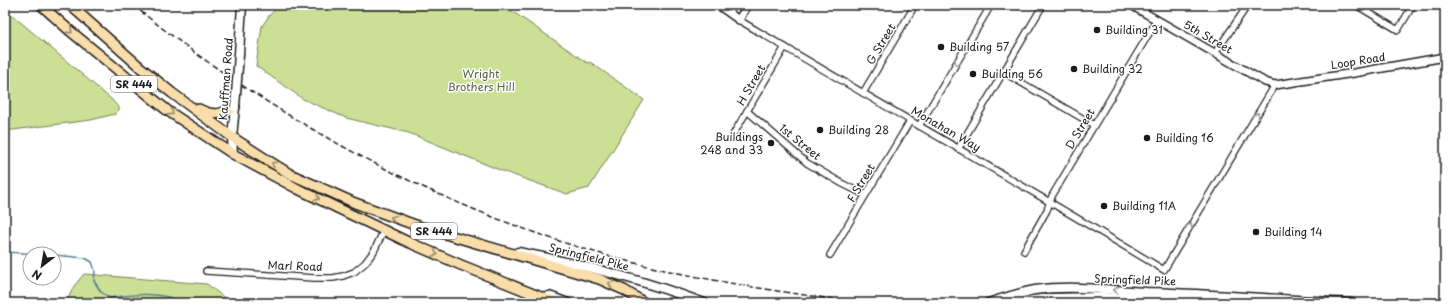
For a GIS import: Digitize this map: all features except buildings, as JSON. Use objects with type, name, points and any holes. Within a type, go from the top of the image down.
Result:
[{"type":"highway","name":"SR 444","points":[[41,5],[69,30],[168,111],[233,154],[298,189],[447,260],[556,303]]},
{"type":"highway","name":"SR 444","points":[[70,5],[172,94],[232,137],[290,174],[354,203],[418,226],[599,279],[624,290],[645,303]]},
{"type":"highway","points":[[123,52],[142,64],[188,101],[207,113],[220,114],[235,107]]},
{"type":"main road","name":"Kauffman Road","points":[[233,154],[232,137],[242,5]]},
{"type":"main road","name":"Springfield Pike","points":[[466,240],[481,242],[591,267],[658,287],[704,303]]},
{"type":"main road","points":[[477,271],[568,303]]},
{"type":"main road","name":"Springfield Pike","points":[[988,303],[1019,293],[1055,288],[1263,297],[1284,300],[1352,303]]},
{"type":"main road","name":"Springfield Pike","points":[[1009,303],[1049,298],[1103,297],[1241,303]]},
{"type":"main road","name":"Springfield Pike","points":[[1268,303],[1284,300]]},
{"type":"street","name":"Monahan Way","points":[[718,5],[739,20],[1164,270],[1275,85]]},
{"type":"street","points":[[739,20],[748,5]]},
{"type":"street","name":"G Street","points":[[863,93],[915,5]]},
{"type":"street","points":[[919,126],[991,5]]},
{"type":"street","points":[[958,149],[1043,5]]},
{"type":"street","name":"5th Street","points":[[1131,5],[1265,82],[1275,85]]},
{"type":"street","points":[[1215,53],[1248,5]]},
{"type":"street","points":[[1356,5],[1398,30],[1413,5]]},
{"type":"street","name":"D Street","points":[[1024,251],[1047,210],[1052,196],[1157,20]]},
{"type":"street","name":"H Street","points":[[734,133],[785,47]]},
{"type":"street","name":"Loop Road","points":[[1275,85],[1445,57]]},
{"type":"street","points":[[1003,72],[1094,125]]},
{"type":"street","name":"1st Street","points":[[747,111],[806,163],[865,195]]},
{"type":"street","name":"F Street","points":[[830,255],[910,121]]},
{"type":"street","name":"Marl Road","points":[[206,271],[333,278],[344,276],[358,270],[365,263],[374,251],[384,230]]},
{"type":"green space","name":"Wright Brothers Hill","points":[[279,5],[503,5],[586,62],[590,62],[644,100],[589,188],[567,194],[502,171],[409,133],[346,118],[303,99],[256,66],[262,26]]},
{"type":"green space","points":[[5,9],[111,99],[120,109],[115,114],[91,120],[5,131]]},
{"type":"green space","points":[[84,274],[207,284],[231,303],[66,303],[74,286]]},
{"type":"waterway","points":[[5,252],[22,253]]},
{"type":"waterway","points":[[62,256],[85,258],[92,262],[95,271],[94,281],[101,292],[110,298],[147,294],[175,299],[183,303]]},
{"type":"railway","points":[[133,5],[184,45],[293,118],[408,180],[468,207],[529,231],[624,260],[691,276],[863,303]]},
{"type":"place","name":"Building 31","points":[[1097,30]]},
{"type":"place","name":"Building 57","points":[[941,47]]},
{"type":"place","name":"Building 32","points":[[1074,69]]},
{"type":"place","name":"Building 56","points":[[973,74]]},
{"type":"place","name":"Building 28","points":[[820,130]]},
{"type":"place","name":"Building 16","points":[[1147,138]]},
{"type":"place","name":"Buildings 248 and 33","points":[[771,143]]},
{"type":"place","name":"Building 11A","points":[[1104,206]]},
{"type":"place","name":"Building 14","points":[[1256,232]]}]
